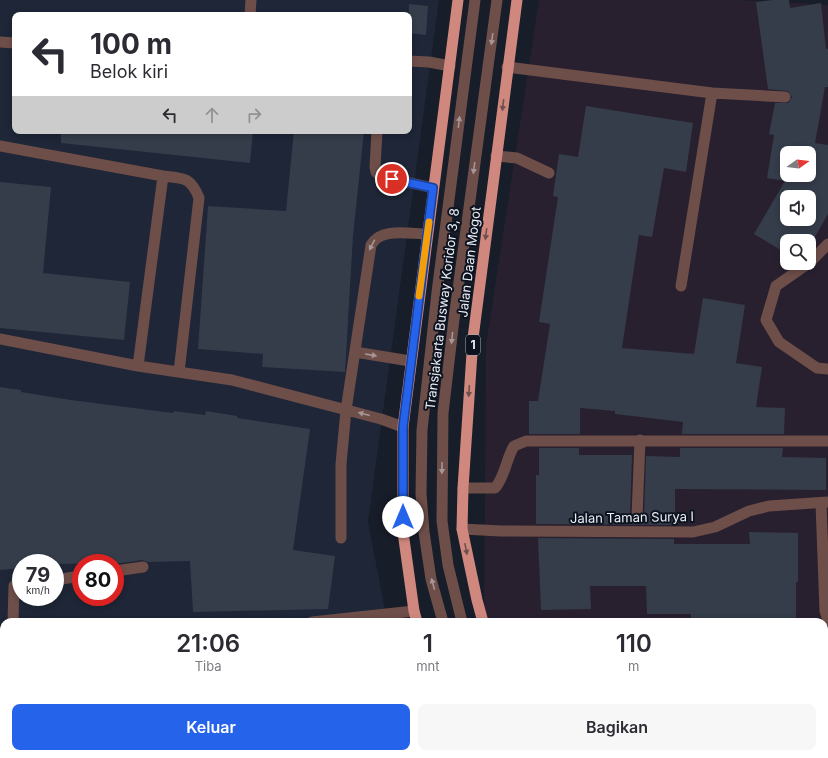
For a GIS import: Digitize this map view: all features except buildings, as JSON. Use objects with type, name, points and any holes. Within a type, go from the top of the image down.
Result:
[{"type":"highway","points":[[416,617],[403,532],[403,427],[410,361],[458,0]]},
{"type":"highway","name":"Jalan Daan Mogot","points":[[482,618],[462,529],[463,488],[473,338],[507,67],[517,0]]},
{"type":"street","points":[[250,12],[251,0]]},
{"type":"street","name":"Transjakarta Busway Koridor 3, 8","points":[[442,618],[431,579],[424,532],[421,494],[422,430],[437,292],[475,0]]},
{"type":"street","name":"Transjakarta Busway Koridor 3, 8","points":[[461,618],[448,565],[442,521],[443,413],[454,319],[497,0]]},
{"type":"street","points":[[0,42],[12,43]]},
{"type":"street","points":[[412,61],[429,62],[450,66]]},
{"type":"street","points":[[507,67],[712,93],[785,97]]},
{"type":"street","points":[[681,286],[712,93]]},
{"type":"street","points":[[377,134],[375,167],[376,172],[380,176],[433,188]]},
{"type":"street","points":[[0,146],[185,179],[195,186],[199,198],[179,372]]},
{"type":"street","points":[[496,156],[517,158],[549,173]]},
{"type":"street","points":[[138,366],[163,176]]},
{"type":"street","points":[[341,538],[340,488],[346,410],[370,249],[373,241],[388,233],[427,234]]},
{"type":"street","points":[[816,256],[828,244]]},
{"type":"street","points":[[799,270],[776,286],[766,320],[779,342],[817,368],[828,369]]},
{"type":"street","points":[[0,340],[138,366],[232,380],[346,410],[403,427]]},
{"type":"street","points":[[355,352],[410,361]]},
{"type":"street","points":[[637,517],[640,440]]},
{"type":"street","points":[[463,488],[495,488],[500,482],[507,458],[514,446],[526,441],[828,441]]},
{"type":"street","name":"Jalan Taman Surya I","points":[[462,529],[693,532],[715,527],[749,511],[769,506],[825,502],[825,611],[827,618]]},
{"type":"street","points":[[124,570],[143,567]]},
{"type":"street","points":[[13,606],[13,618]]},
{"type":"street","points":[[395,618],[416,617]]},
{"type":"shaded area","points":[[0,0],[439,0],[368,522],[386,615],[356,618],[0,618]]},
{"type":"shaded area","points":[[539,0],[737,0],[828,5],[828,618],[484,618],[486,345]]},
{"type":"slow traffic","points":[[419,296],[429,222]]},
{"type":"route","points":[[392,179],[433,188],[403,427],[403,517]]}]
